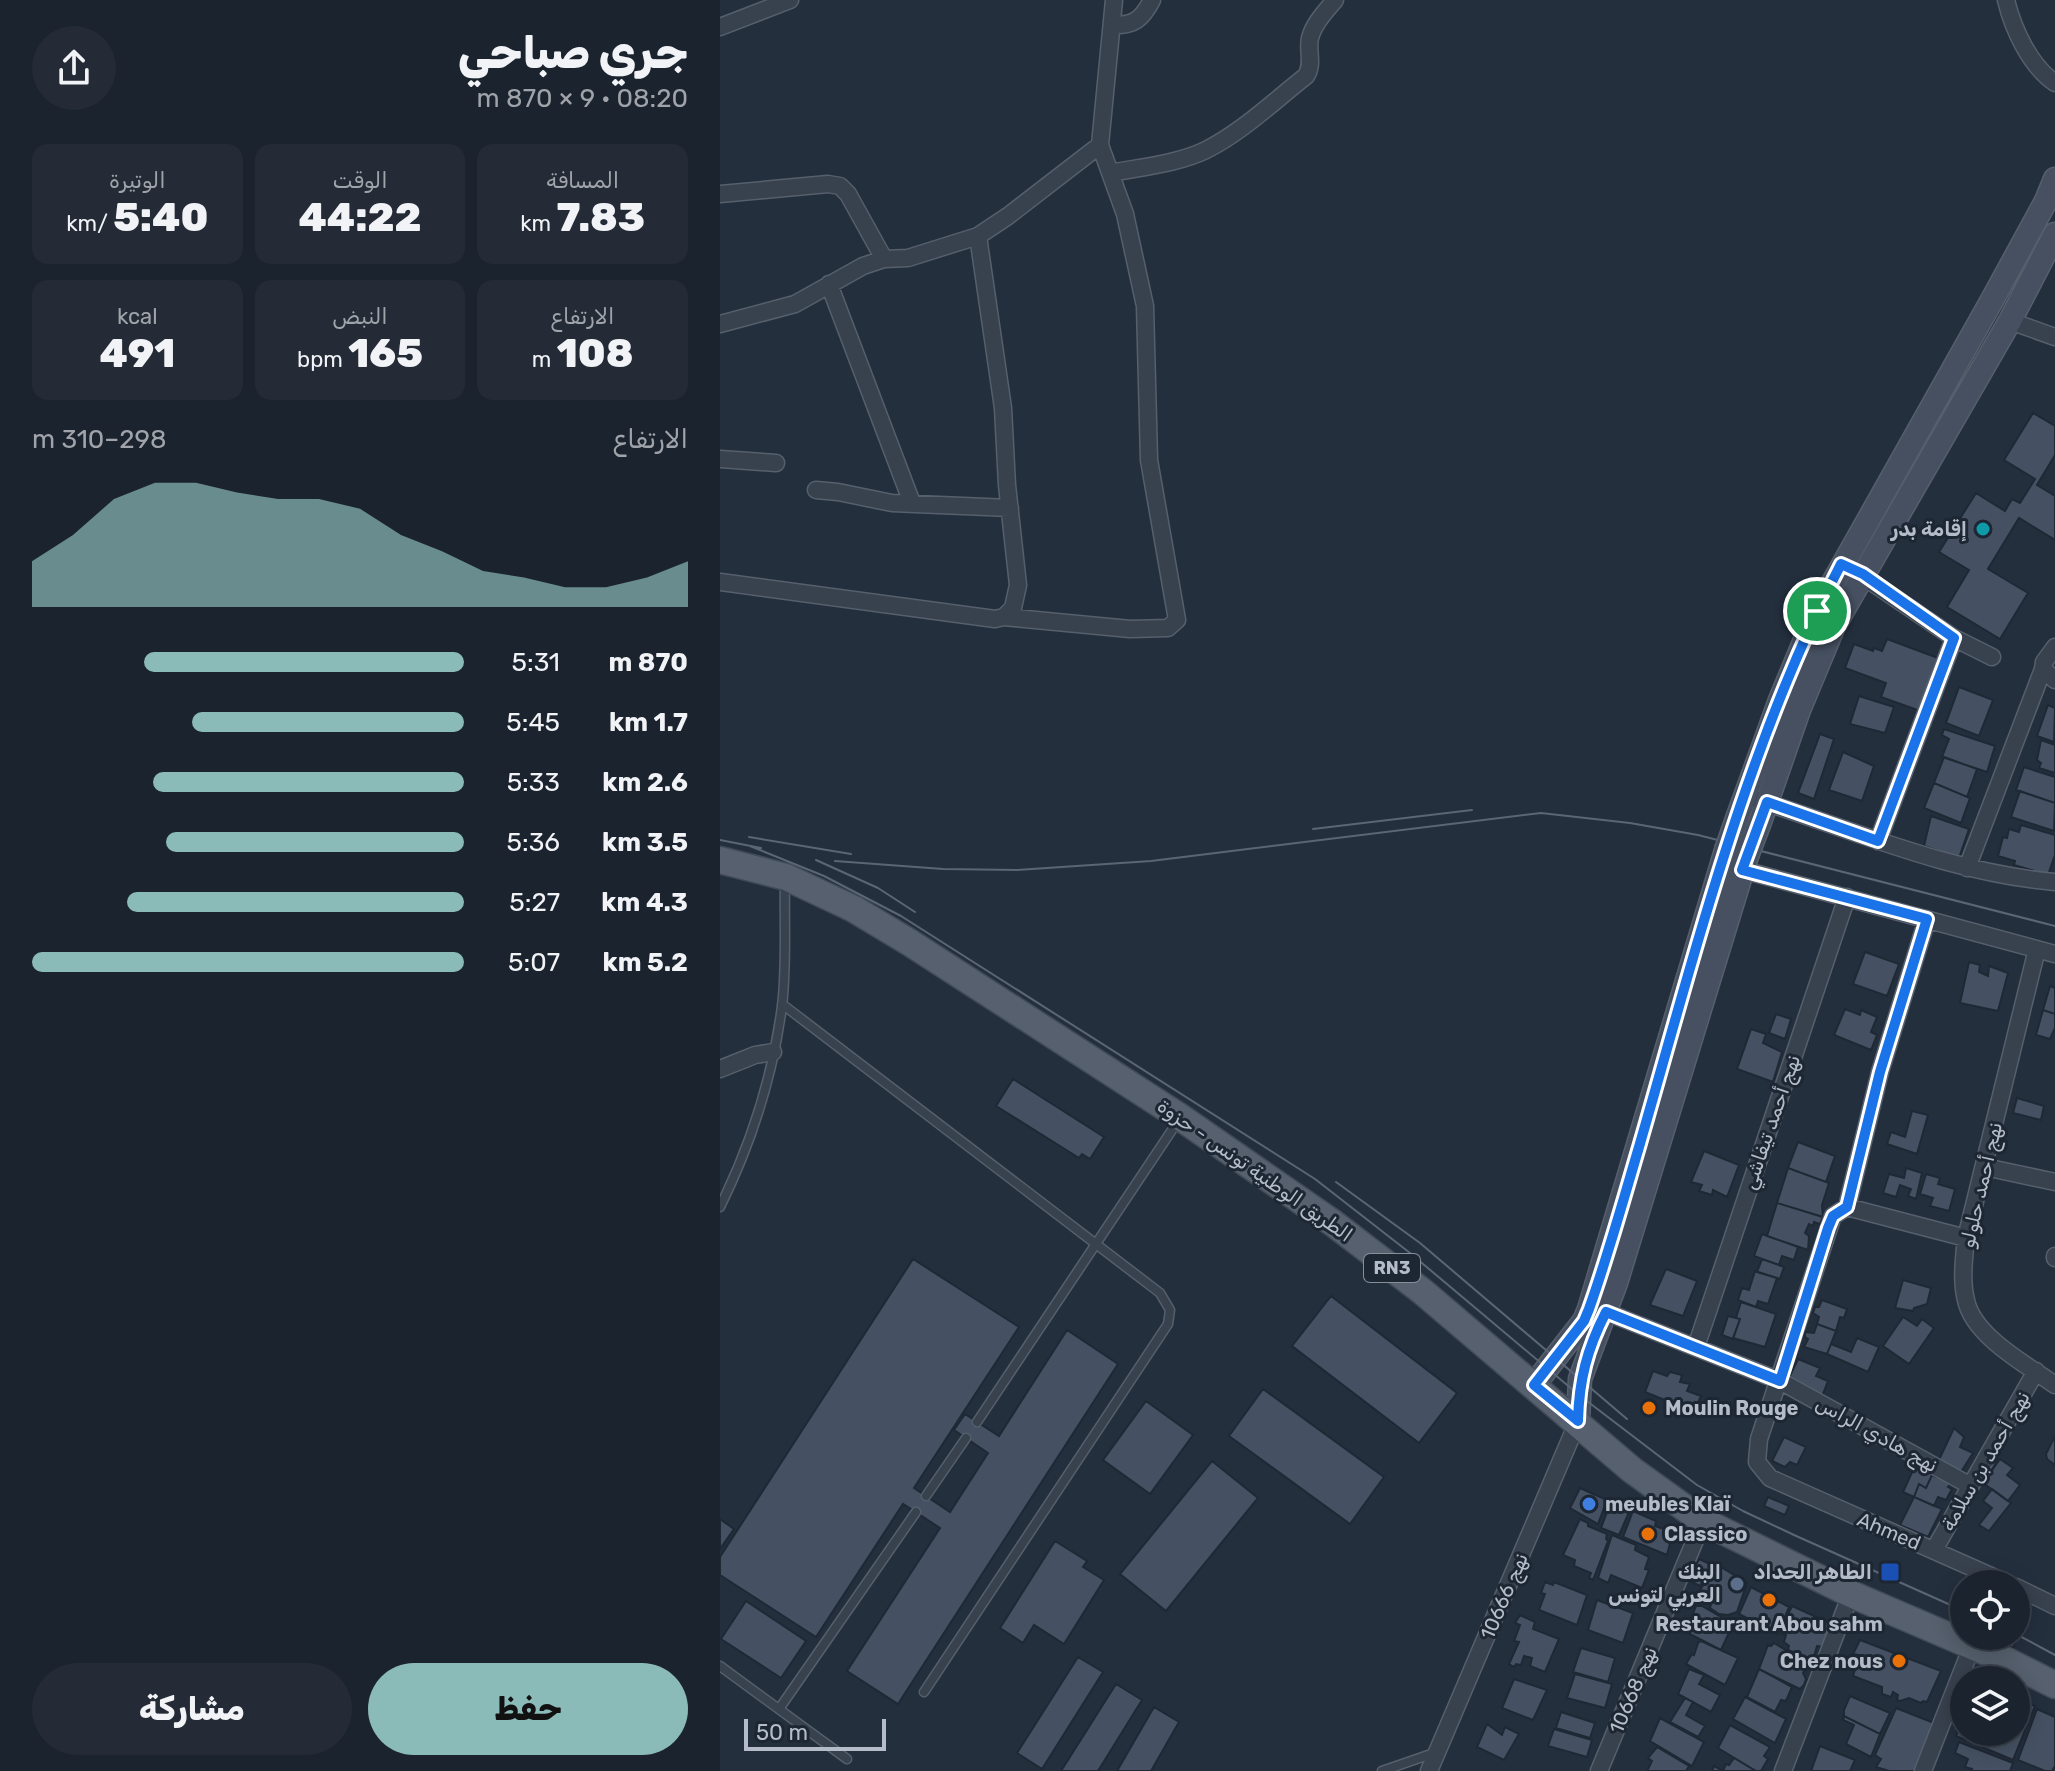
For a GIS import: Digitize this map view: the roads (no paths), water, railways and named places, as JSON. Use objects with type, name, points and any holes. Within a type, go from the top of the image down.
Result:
[{"type":"main road","points":[[1752,809],[1780,700],[1817,611],[1991,302],[2055,179]]},
{"type":"main road","points":[[1534,1385],[1584,1321],[1589,1309],[1752,809],[1817,663],[1863,574],[2010,321],[2055,234]]},
{"type":"main road","name":"الطريق الوطنية تونس - حزوة","points":[[720,860],[786,877],[854,909],[1180,1117],[1333,1223],[1423,1292],[1632,1470],[1703,1521],[1851,1594],[1950,1637]]},
{"type":"main road","points":[[1578,1421],[1580,1379],[1591,1343],[1606,1312],[1734,860]]},
{"type":"main road","name":"الطريق الوطنية تونس - حزوة","points":[[1981,1650],[2055,1685]]},
{"type":"street","points":[[720,27],[790,0]]},
{"type":"street","points":[[720,582],[995,619],[1004,617],[1130,629],[1168,628],[1177,620],[1149,460],[1145,306],[1125,214],[1100,145],[1114,0]]},
{"type":"street","points":[[1112,25],[1131,24],[1139,20],[1152,0]]},
{"type":"street","points":[[1110,173],[1205,151],[1251,119],[1306,76],[1310,70],[1313,31],[1335,0]]},
{"type":"street","points":[[2006,0],[2016,30],[2031,57],[2044,75],[2055,83]]},
{"type":"street","points":[[720,324],[795,304],[847,273],[884,259],[908,258],[978,236],[1100,145]]},
{"type":"street","points":[[720,194],[828,184],[840,186],[848,194],[884,259]]},
{"type":"street","points":[[978,236],[1003,408],[1018,585],[1017,599],[1004,617]]},
{"type":"street","points":[[829,284],[912,503]]},
{"type":"street","points":[[2010,321],[2055,337]]},
{"type":"street","points":[[720,459],[776,463]]},
{"type":"street","points":[[816,490],[892,503],[1010,508]]},
{"type":"street","points":[[1841,564],[1863,574],[1954,638],[1992,657]]},
{"type":"street","points":[[1878,841],[1954,638]]},
{"type":"street","points":[[1967,868],[2049,675],[2044,662],[2055,647]]},
{"type":"street","points":[[1752,809],[1878,841],[1967,868],[2055,882]]},
{"type":"street","points":[[1734,860],[1847,897],[2055,954]]},
{"type":"street","name":"نهج أحمد تيفاشي","points":[[1696,1347],[1847,897]]},
{"type":"street","points":[[1780,1381],[1833,1216],[1847,1207],[1880,1072],[1927,919]]},
{"type":"street","name":"نهج أحمد حلولو","points":[[2037,949],[1966,1238],[1964,1269],[1966,1302],[1977,1324],[2055,1385]]},
{"type":"street","points":[[720,1069],[755,1055],[773,1052]]},
{"type":"street","points":[[1985,1167],[2055,1182]]},
{"type":"street","points":[[1847,1207],[1966,1238]]},
{"type":"street","name":"نهج هادي الراس","points":[[1606,1312],[1780,1381],[1969,1485]]},
{"type":"street","name":"نهج أحمد بن سلامة","points":[[1934,1550],[2036,1371]]},
{"type":"street","name":"Ahmed","points":[[1780,1381],[1756,1454],[1757,1462],[1770,1478],[1978,1570]]},
{"type":"street","name":"نهج 10666","points":[[1429,1771],[1578,1421]]},
{"type":"street","name":"نهج 10668","points":[[1599,1771],[1703,1521]]},
{"type":"street","points":[[1783,1771],[1851,1594]]},
{"type":"street","points":[[2030,1594],[2055,1606]]},
{"type":"street","points":[[1923,1771],[1970,1650]]},
{"type":"lane","points":[[720,1207],[749,1140],[773,1052],[782,1004],[786,877]]},
{"type":"lane","points":[[782,1004],[1160,1293],[1170,1310],[1168,1324],[924,1692]]},
{"type":"lane","points":[[977,1422],[1180,1117]]},
{"type":"lane","points":[[926,1496],[966,1438]]},
{"type":"lane","points":[[779,1709],[916,1512]]},
{"type":"lane","points":[[720,1666],[847,1759]]},
{"type":"lane","points":[[1382,1771],[1438,1752]]},
{"type":"tram line","points":[[1313,829],[1472,810]]},
{"type":"tram line","points":[[835,861],[943,869],[1017,870],[1151,861],[1541,813],[1630,823],[1698,835],[2055,926]]},
{"type":"tram line","points":[[749,837],[851,854]]},
{"type":"tram line","points":[[720,840],[761,848]]},
{"type":"tram line","points":[[750,846],[824,876],[901,916],[1315,1179],[1410,1253],[1579,1395],[1697,1485],[1743,1511],[1950,1605]]},
{"type":"tram line","points":[[816,860],[878,888],[915,912]]},
{"type":"tram line","points":[[1336,1182],[1420,1243],[1627,1419]]},
{"type":"tram line","points":[[2030,1642],[2055,1655]]},
{"type":"place","name":"إقامة بدر","points":[[1983,529]]},
{"type":"place","name":"Moulin Rouge","points":[[1649,1408]]},
{"type":"place","name":"meubles Klaï","points":[[1589,1504]]},
{"type":"place","name":"Classico","points":[[1648,1534]]},
{"type":"place","name":"الطاهر الحداد","points":[[1890,1572]]},
{"type":"place","name":"البنك العربي لتونس","points":[[1737,1584]]},
{"type":"place","name":"Restaurant Abou sahm","points":[[1769,1600]]},
{"type":"place","name":"Chez nous","points":[[1899,1661]]}]
